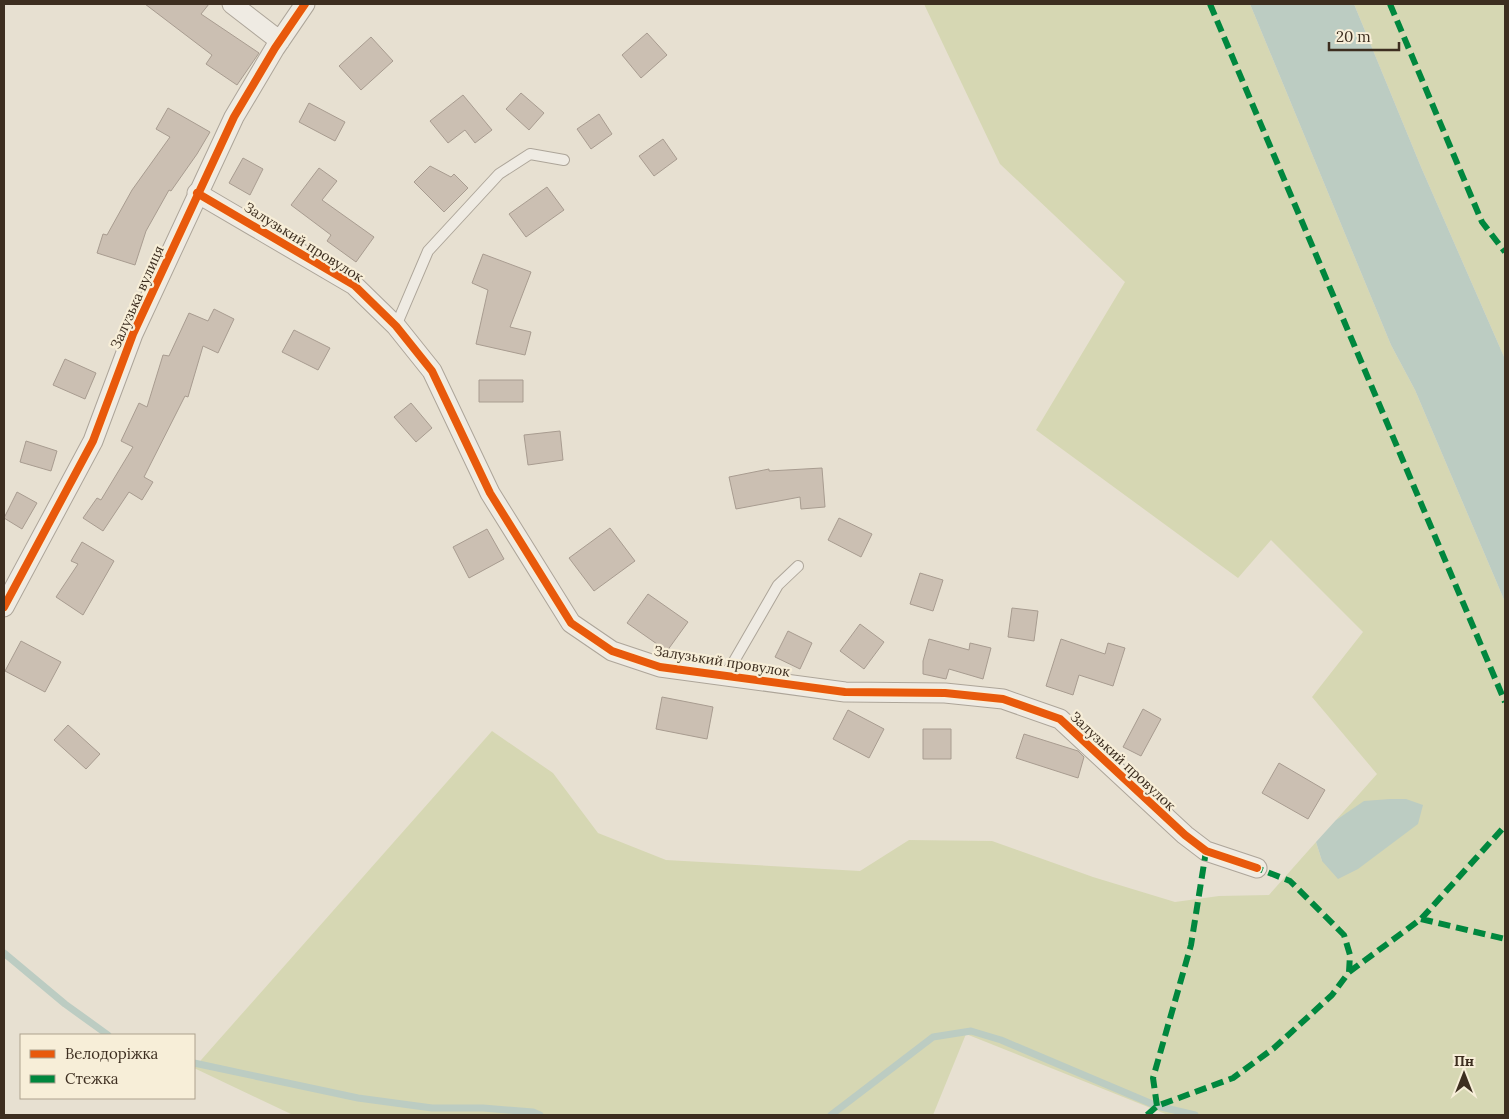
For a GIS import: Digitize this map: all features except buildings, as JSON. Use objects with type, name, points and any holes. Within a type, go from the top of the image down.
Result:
[{"type":"street","points":[[232,4],[280,41]]},
{"type":"street","name":"Залузька вулиця","points":[[4,607],[93,440],[133,334],[234,117],[280,41],[306,4]]},
{"type":"street","name":"Залузький провулок","points":[[198,193],[354,285],[396,326],[432,371],[490,493],[571,623],[612,651],[660,667],[845,692],[945,694],[1002,699],[1060,719],[1206,851],[1257,868]]},
{"type":"lane","points":[[396,326],[428,251],[498,174],[530,154],[564,160]]},
{"type":"lane","points":[[726,675],[778,585],[798,566]]},
{"type":"green space","points":[[924,4],[1250,4],[1391,345],[1415,390],[1505,602],[1505,1115],[1168,1115],[966,1034],[933,1115],[293,1115],[195,1068],[492,731],[553,773],[598,833],[666,860],[860,871],[909,840],[992,841],[1093,877],[1175,902],[1219,896],[1269,895],[1316,842],[1322,861],[1406,799],[1364,802],[1336,820],[1377,774],[1312,697],[1363,632],[1271,540],[1238,578],[1036,430],[1125,282],[1000,164]]},
{"type":"green space","points":[[1354,4],[1505,4],[1505,359],[1421,167]]},
{"type":"shaded area","points":[[1250,4],[1354,4],[1421,167],[1505,359],[1505,602],[1415,390],[1391,345]]},
{"type":"shaded area","points":[[1406,799],[1423,805],[1418,824],[1358,869],[1338,879],[1322,861],[1316,842],[1336,820],[1364,801]]},
{"type":"waterway","points":[[4,953],[65,1004],[107,1034]]},
{"type":"waterway","points":[[831,1115],[933,1037],[971,1031],[1001,1040],[1157,1106],[1195,1115]]},
{"type":"waterway","points":[[195,1063],[358,1098],[432,1108],[483,1108],[533,1112],[540,1115]]},
{"type":"marked path","points":[[1210,4],[1505,702]]},
{"type":"marked path","points":[[1390,4],[1482,222],[1505,252]]},
{"type":"marked path","points":[[1349,972],[1421,919],[1505,826]]},
{"type":"marked path","points":[[1157,1106],[1153,1078],[1191,945],[1206,851]]},
{"type":"marked path","points":[[1147,1115],[1157,1106],[1233,1078],[1274,1048],[1332,995],[1349,972],[1350,955],[1344,935],[1290,881],[1257,868]]},
{"type":"marked path","points":[[1421,919],[1505,939]]},
{"type":"cycle path","points":[[4,607],[93,441],[133,334],[234,117],[275,48],[305,4]]},
{"type":"cycle path","points":[[197,193],[354,285],[396,326],[432,371],[490,493],[571,623],[612,651],[660,667],[845,692],[945,693],[1003,699],[1060,719],[1185,835],[1206,851],[1257,868]]}]
